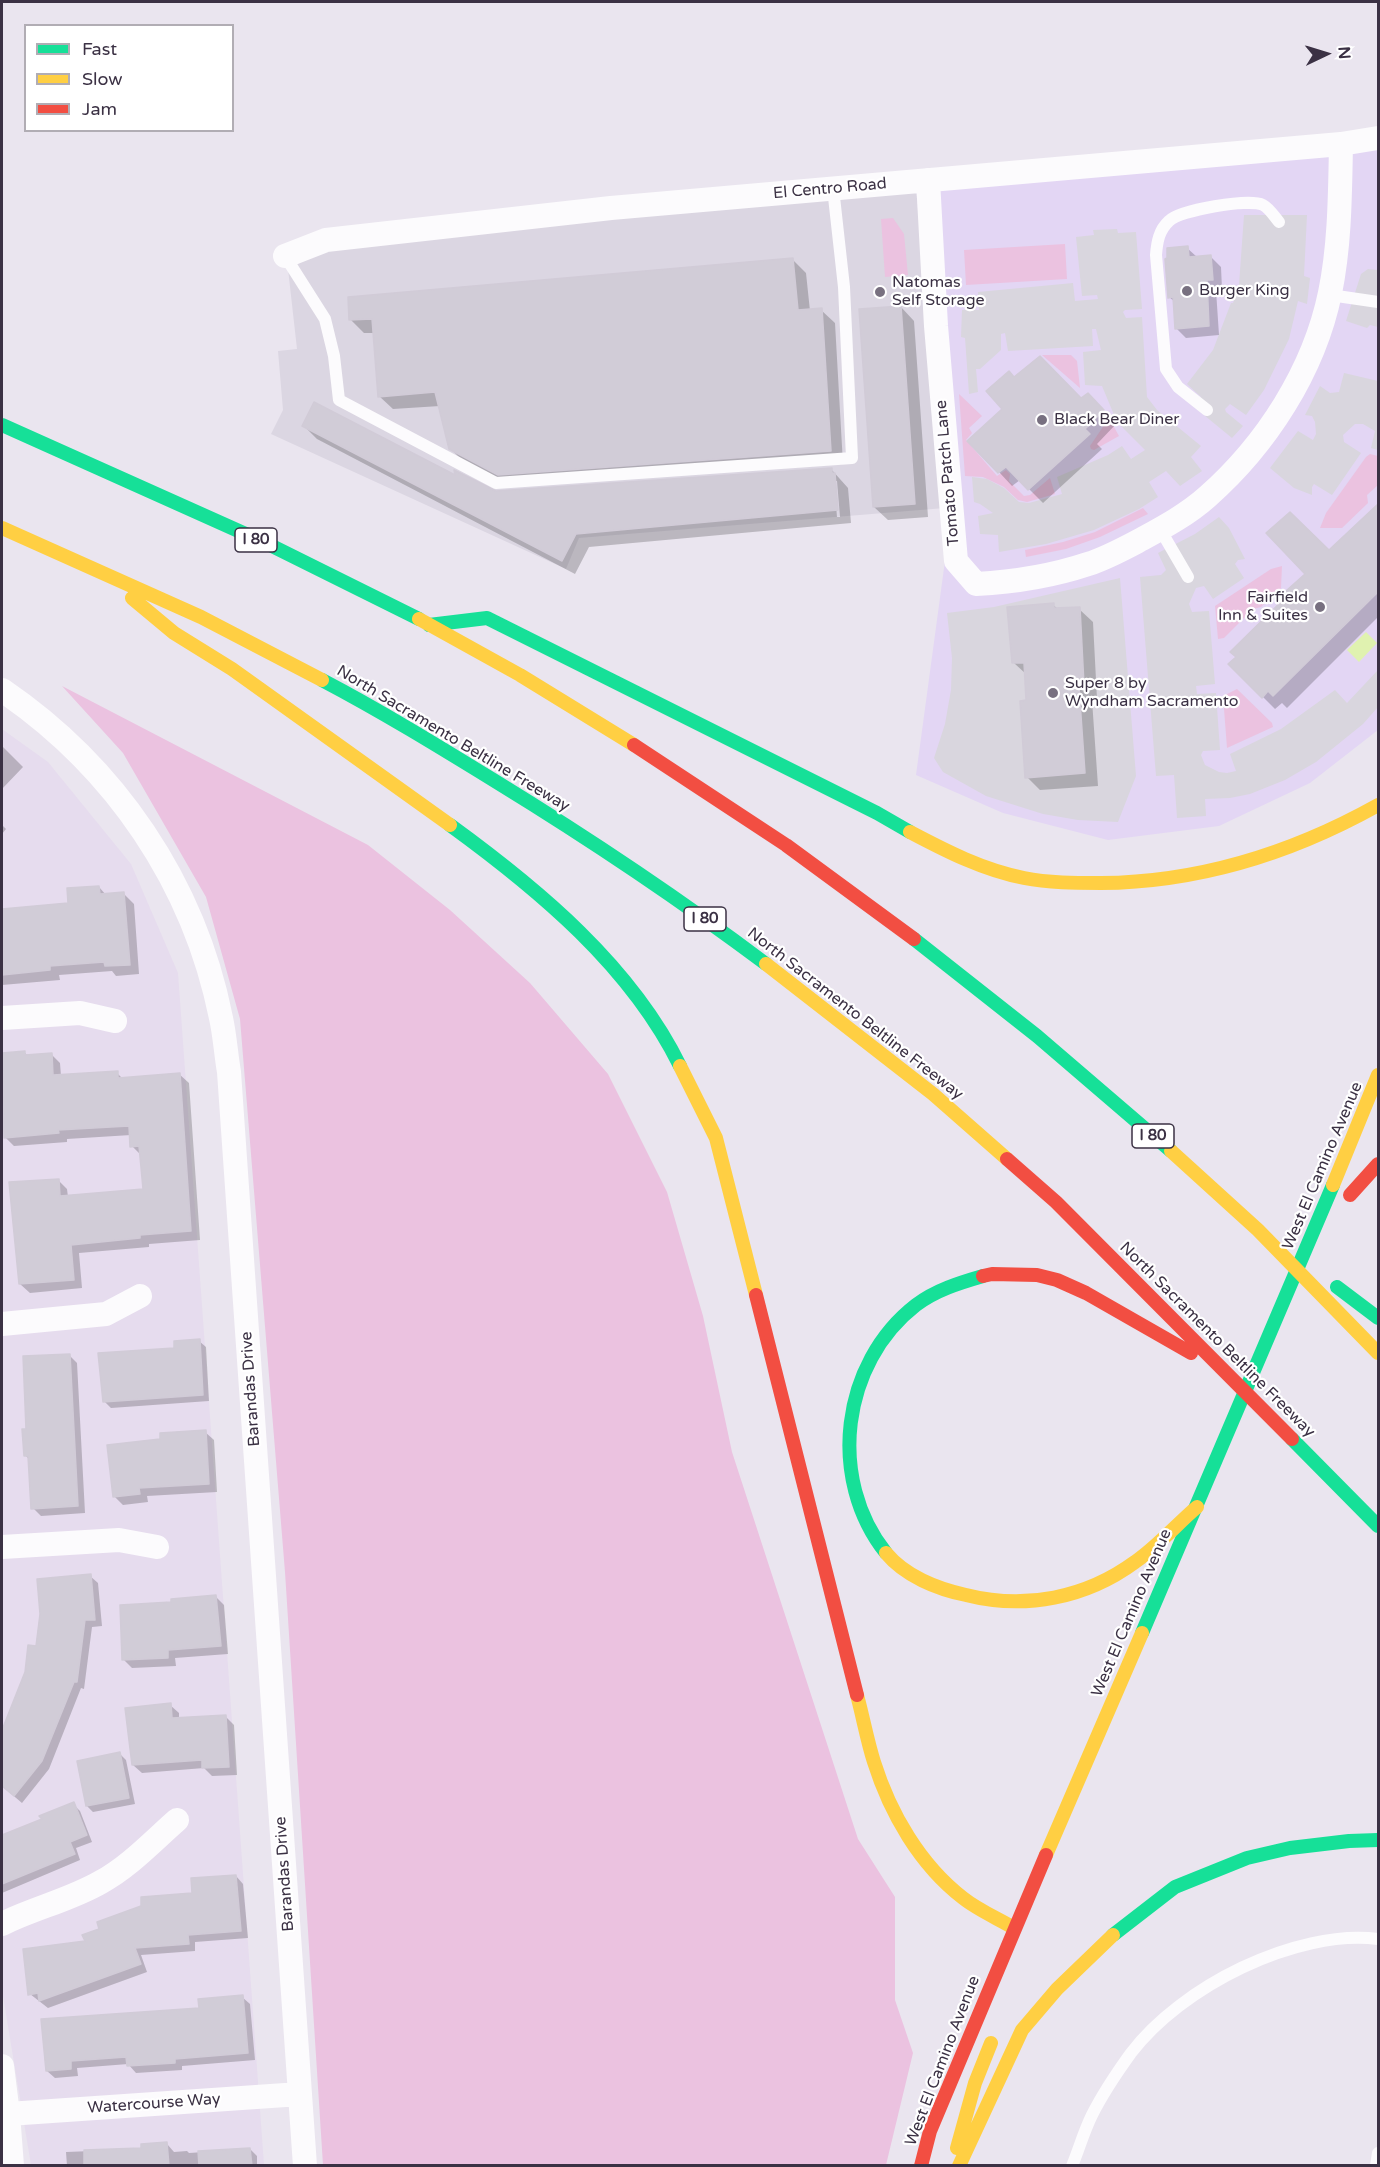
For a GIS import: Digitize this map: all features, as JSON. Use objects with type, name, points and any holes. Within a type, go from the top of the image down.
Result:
[{"type":"main road","name":"I 80","points":[[2,425],[342,580],[429,625],[550,693],[744,817],[862,900],[1060,1055],[1246,1218],[1378,1353]]},
{"type":"main road","name":"North Sacramento Beltline Freeway","points":[[2,528],[201,617],[345,692],[566,825],[705,918],[820,1005],[959,1118],[1056,1202],[1378,1526]]},
{"type":"main road","points":[[104,574],[174,633],[232,669],[493,856],[578,930],[627,984],[648,1013],[677,1059],[716,1138],[874,1762],[886,1794],[912,1844],[942,1880],[966,1900],[1019,1930]]},
{"type":"main road","points":[[429,625],[487,618],[877,813],[938,847],[979,866],[1016,877],[1105,884],[1206,873],[1264,858],[1301,844],[1354,820],[1378,805]]},
{"type":"main road","name":"West El Camino Avenue","points":[[921,2166],[930,2132],[1019,1930],[1333,1187],[1378,1075]]},
{"type":"main road","points":[[1369,1152],[1348,1201],[1378,1164]]},
{"type":"main road","points":[[1246,1218],[1378,1318]]},
{"type":"main road","points":[[1306,1302],[1319,1270]]},
{"type":"main road","points":[[1197,1507],[1135,1563],[1113,1577],[1083,1591],[1040,1602],[1002,1602],[970,1597],[943,1589],[914,1575],[888,1556],[870,1530],[859,1506],[851,1476],[848,1443],[851,1412],[859,1382],[873,1353],[906,1312],[937,1290],[963,1279],[991,1273],[1039,1275],[1061,1281],[1227,1373]]},
{"type":"main road","points":[[1258,1420],[1266,1398]]},
{"type":"main road","points":[[959,2166],[1022,2030],[1057,1989],[1102,1944],[1150,1905],[1175,1887],[1246,1858],[1290,1848],[1378,1840]]},
{"type":"main road","points":[[952,2166],[975,2083],[996,2030]]},
{"type":"street","name":"El Centro Road","points":[[285,256],[326,240],[611,208],[1341,144],[1378,138]]},
{"type":"street","name":"Tomato Patch Lane","points":[[928,180],[936,327],[956,561],[976,584],[1035,578],[1089,564],[1122,550],[1160,529],[1206,498],[1251,452],[1289,398],[1307,363],[1321,327],[1330,295],[1338,244],[1341,144]]},
{"type":"street","name":"Barandas Drive","points":[[2,690],[27,707],[68,742],[105,780],[138,823],[162,861],[190,916],[208,967],[222,1019],[230,1084],[305,2166]]},
{"type":"street","points":[[2,1018],[80,1013],[115,1021]]},
{"type":"street","points":[[2,1324],[106,1314],[140,1296]]},
{"type":"street","points":[[2,1547],[119,1540],[157,1547]]},
{"type":"street","points":[[2,1924],[102,1882],[131,1862],[177,1820]]},
{"type":"street","points":[[2,2067],[12,2166]]},
{"type":"street","name":"Watercourse Way","points":[[8,2114],[300,2094]]},
{"type":"lane","points":[[285,256],[325,319],[334,356],[339,400],[496,483],[852,458],[844,287],[833,188]]},
{"type":"lane","points":[[1207,410],[1178,387],[1166,369],[1156,255],[1158,239],[1168,221],[1178,214],[1218,206],[1257,203],[1265,206],[1279,222]]},
{"type":"lane","points":[[1330,295],[1378,303]]},
{"type":"lane","points":[[1160,529],[1188,577]]},
{"type":"lane","points":[[1072,2166],[1092,2114],[1132,2052],[1175,2007],[1241,1967],[1306,1944],[1359,1937],[1378,1939]]},
{"type":"lane","points":[[1376,2166],[1378,2153]]},
{"type":"shaded area","points":[[1378,145],[1378,730],[1310,783],[1219,826],[1108,840],[1003,813],[916,775],[947,546],[916,188]]},
{"type":"shaded area","points":[[916,188],[945,508],[579,538],[566,569],[271,434],[283,410],[278,351],[297,349],[288,269],[323,251],[361,240]]},
{"type":"shaded area","points":[[1244,215],[1307,215],[1304,276],[1310,278],[1307,304],[1298,301],[1289,339],[1264,390],[1246,415],[1230,404],[1225,409],[1243,426],[1232,438],[1193,406],[1201,397],[1187,384],[1213,350],[1231,303],[1233,303],[1239,285]]},
{"type":"shaded area","points":[[893,218],[904,234],[908,275],[885,277],[881,219]]},
{"type":"shaded area","points":[[1117,229],[1118,233],[1136,232],[1142,309],[1123,312],[1126,318],[1142,317],[1147,397],[1157,410],[1201,446],[1191,457],[1202,471],[1180,486],[1166,471],[1149,482],[1158,497],[1139,509],[1094,530],[1046,544],[999,552],[998,535],[980,534],[978,516],[993,513],[974,502],[972,477],[987,479],[1004,488],[1019,502],[1029,503],[1062,494],[1057,477],[1108,455],[1122,446],[1131,459],[1145,450],[1117,422],[1102,386],[1085,385],[1083,352],[1101,350],[1096,329],[1092,329],[1093,346],[1008,351],[1005,333],[1001,334],[1001,350],[980,369],[976,369],[978,392],[969,394],[965,338],[961,337],[962,310],[979,310],[978,292],[1073,283],[1075,301],[1098,299],[1097,295],[1082,296],[1076,237],[1094,235],[1093,230]]},
{"type":"shaded area","points":[[1065,244],[1067,279],[966,285],[964,250]]},
{"type":"shaded area","points":[[1368,269],[1378,270],[1378,327],[1370,325],[1367,328],[1346,321],[1361,274]]},
{"type":"shaded area","points":[[1042,355],[1071,355],[1077,361],[1080,388]]},
{"type":"shaded area","points":[[1344,373],[1378,381],[1378,450],[1371,448],[1375,431],[1363,424],[1355,424],[1343,435],[1344,442],[1361,453],[1332,495],[1314,484],[1312,495],[1294,488],[1270,468],[1298,431],[1313,440],[1316,434],[1315,422],[1312,416],[1305,415],[1320,386],[1330,393],[1339,392]]},
{"type":"shaded area","points":[[959,394],[982,416],[969,428],[972,433],[966,440],[997,476],[1006,470],[1010,474],[1009,481],[1024,496],[1030,495],[1050,478],[1055,494],[1027,502],[1018,500],[1004,487],[983,477],[965,476]]},
{"type":"shaded area","points":[[1109,418],[1119,436],[1094,450],[1091,449],[1090,446]]},
{"type":"shaded area","points":[[1370,454],[1378,456],[1378,485],[1367,495],[1368,503],[1342,528],[1320,528],[1326,513]]},
{"type":"shaded area","points":[[1143,508],[1148,514],[1100,537],[1066,549],[1026,557],[1025,550],[1095,532]]},
{"type":"shaded area","points":[[1219,517],[1229,528],[1245,559],[1238,560],[1235,564],[1244,578],[1213,599],[1204,586],[1196,588],[1189,604],[1192,612],[1209,611],[1215,684],[1196,686],[1197,694],[1216,693],[1220,750],[1203,751],[1201,755],[1205,765],[1219,772],[1236,771],[1230,754],[1281,729],[1335,690],[1347,703],[1378,670],[1378,707],[1363,724],[1316,762],[1285,780],[1250,794],[1205,799],[1206,816],[1177,818],[1174,775],[1156,776],[1140,577],[1161,575],[1166,570],[1158,553],[1195,534]]},
{"type":"shaded area","points":[[1282,566],[1281,588],[1261,607],[1253,609],[1224,638],[1218,639],[1215,606],[1271,569]]},
{"type":"shaded area","points":[[1120,578],[1136,776],[1118,822],[1078,820],[1043,814],[986,796],[943,772],[934,758],[945,724],[951,690],[952,658],[947,613],[994,607]]},
{"type":"shaded area","points":[[1366,632],[1377,643],[1359,662],[1347,650]]},
{"type":"shaded area","points":[[62,686],[368,845],[450,910],[530,983],[608,1074],[667,1192],[703,1316],[732,1452],[858,1839],[895,1897],[895,2000],[913,2053],[886,2165],[323,2165],[285,1572],[240,1019],[206,897],[123,753]]},
{"type":"shaded area","points":[[1237,689],[1272,723],[1273,727],[1227,748],[1223,696]]},
{"type":"shaded area","points":[[2,729],[48,762],[131,864],[178,973],[264,2165],[31,2165],[2,1990]]},
{"type":"building","name":"Burger King","points":[[1188,246],[1189,257],[1211,255],[1213,280],[1207,280],[1209,326],[1175,329],[1173,297],[1168,298],[1165,259],[1167,248]]},
{"type":"building","points":[[793,258],[798,310],[822,308],[831,451],[498,475],[449,449],[435,392],[378,397],[372,319],[349,320],[348,297]]},
{"type":"building","points":[[901,306],[915,504],[873,507],[859,309]]},
{"type":"building","name":"Black Bear Diner","points":[[1040,356],[1081,398],[1088,393],[1104,410],[1085,429],[1090,434],[1028,490],[1006,467],[998,473],[967,441],[1002,409],[986,391],[1009,371],[1014,377]]},
{"type":"building","points":[[314,402],[455,475],[454,470],[496,491],[832,468],[832,473],[835,473],[838,510],[576,534],[562,561],[302,426]]},
{"type":"building","name":"Fairfield Inn & Suites","points":[[1378,504],[1378,592],[1273,696],[1268,691],[1262,698],[1228,664],[1236,657],[1230,652],[1289,594],[1286,591],[1305,574],[1266,533],[1290,512],[1329,550]]},
{"type":"building","name":"Super 8 by Wyndham Sacramento","points":[[1054,603],[1054,608],[1080,607],[1084,685],[1079,687],[1085,773],[1025,778],[1020,701],[1026,700],[1024,663],[1012,663],[1007,607]]},
{"type":"building","points":[[99,886],[100,894],[124,892],[130,965],[105,966],[104,962],[50,966],[50,970],[2,975],[2,909],[68,903],[67,888]]},
{"type":"building","points":[[25,1051],[25,1055],[52,1053],[53,1075],[118,1071],[118,1078],[180,1073],[191,1231],[140,1235],[140,1238],[71,1245],[74,1280],[19,1284],[9,1182],[59,1179],[60,1196],[143,1189],[139,1146],[130,1147],[129,1126],[58,1130],[59,1133],[4,1138],[2,1053]]},
{"type":"building","points":[[200,1339],[203,1395],[103,1402],[98,1353],[174,1348],[174,1341]]},
{"type":"building","points":[[70,1354],[78,1506],[31,1509],[28,1456],[24,1456],[22,1429],[26,1429],[23,1356]]},
{"type":"building","points":[[206,1430],[209,1484],[139,1488],[140,1494],[113,1497],[107,1445],[160,1439],[160,1433]]},
{"type":"building","points":[[91,1574],[95,1620],[85,1620],[77,1682],[74,1682],[42,1761],[14,1796],[2,1786],[2,1730],[25,1672],[28,1645],[36,1646],[40,1614],[37,1579]]},
{"type":"building","points":[[216,1595],[221,1646],[168,1650],[168,1658],[122,1660],[120,1605],[171,1602],[171,1599]]},
{"type":"building","points":[[171,1703],[172,1718],[226,1715],[229,1767],[202,1768],[202,1760],[132,1765],[125,1708]]},
{"type":"building","points":[[120,1752],[129,1798],[86,1806],[77,1761]]},
{"type":"building","points":[[74,1802],[87,1835],[70,1842],[75,1854],[2,1884],[2,1835],[42,1819],[39,1816]]},
{"type":"building","points":[[236,1875],[241,1931],[188,1935],[189,1944],[135,1948],[141,1964],[39,2001],[38,1993],[28,1995],[23,1949],[85,1941],[82,1935],[99,1929],[97,1922],[141,1906],[141,1897],[192,1893],[191,1878]]},
{"type":"building","points":[[243,1995],[248,2053],[175,2059],[175,2063],[127,2066],[126,2057],[71,2061],[71,2069],[46,2071],[41,2019],[199,2008],[198,1999]]},
{"type":"building","points":[[167,2142],[169,2166],[84,2166],[84,2150],[141,2148],[141,2144]]},
{"type":"building","points":[[250,2148],[252,2166],[199,2166],[198,2151]]},
{"type":"traffic: fast","points":[[2,425],[270,545],[419,619]]},
{"type":"traffic: fast","points":[[429,625],[487,618],[877,813],[910,832]]},
{"type":"traffic: fast","points":[[322,680],[409,729],[564,824],[666,892],[766,964]]},
{"type":"traffic: fast","points":[[450,825],[549,903],[580,932],[636,995],[660,1030],[680,1066]]},
{"type":"traffic: fast","points":[[914,939],[1037,1036],[1171,1151]]},
{"type":"traffic: fast","points":[[1142,1633],[1333,1185]]},
{"type":"traffic: fast","points":[[886,1553],[867,1523],[855,1491],[850,1457],[851,1423],[858,1389],[871,1358],[891,1329],[916,1305],[940,1291],[983,1276]]},
{"type":"traffic: fast","points":[[1337,1287],[1378,1318]]},
{"type":"traffic: fast","points":[[1292,1439],[1378,1526]]},
{"type":"traffic: fast","points":[[1113,1935],[1175,1887],[1247,1858],[1290,1848],[1378,1840]]},
{"type":"traffic: slow","points":[[2,528],[201,617],[322,680]]},
{"type":"traffic: slow","points":[[132,598],[174,633],[232,669],[450,825]]},
{"type":"traffic: slow","points":[[419,619],[520,675],[634,745]]},
{"type":"traffic: slow","points":[[910,832],[951,853],[1009,875],[1072,883],[1138,881],[1209,871],[1279,851],[1378,805]]},
{"type":"traffic: slow","points":[[766,964],[933,1094],[1007,1159]]},
{"type":"traffic: slow","points":[[680,1066],[716,1138],[756,1295]]},
{"type":"traffic: slow","points":[[1333,1185],[1378,1075]]},
{"type":"traffic: slow","points":[[1171,1151],[1258,1230],[1378,1353]]},
{"type":"traffic: slow","points":[[886,1553],[912,1575],[955,1592],[1010,1601],[1054,1598],[1096,1584],[1135,1562],[1197,1507]]},
{"type":"traffic: slow","points":[[1046,1855],[1142,1633]]},
{"type":"traffic: slow","points":[[857,1695],[881,1781],[908,1837],[947,1885],[975,1906],[1014,1928]]},
{"type":"traffic: slow","points":[[959,2166],[1022,2030],[1057,1989],[1113,1935]]},
{"type":"traffic: slow","points":[[957,2148],[975,2083],[991,2043]]},
{"type":"traffic: jam","points":[[634,745],[786,845],[914,939]]},
{"type":"traffic: jam","points":[[1007,1159],[1056,1202],[1292,1439]]},
{"type":"traffic: jam","points":[[1350,1195],[1378,1164]]},
{"type":"traffic: jam","points":[[983,1276],[992,1274],[1037,1275],[1057,1280],[1086,1293],[1191,1353]]},
{"type":"traffic: jam","points":[[756,1295],[857,1695]]},
{"type":"traffic: jam","points":[[921,2166],[930,2131],[1046,1855]]},
{"type":"place","name":"Burger King","points":[[1187,291]]},
{"type":"place","name":"Natomas Self Storage","points":[[880,292]]},
{"type":"place","name":"Black Bear Diner","points":[[1042,420]]},
{"type":"place","name":"Fairfield Inn & Suites","points":[[1320,607]]},
{"type":"place","name":"Super 8 by Wyndham Sacramento","points":[[1053,693]]}]
